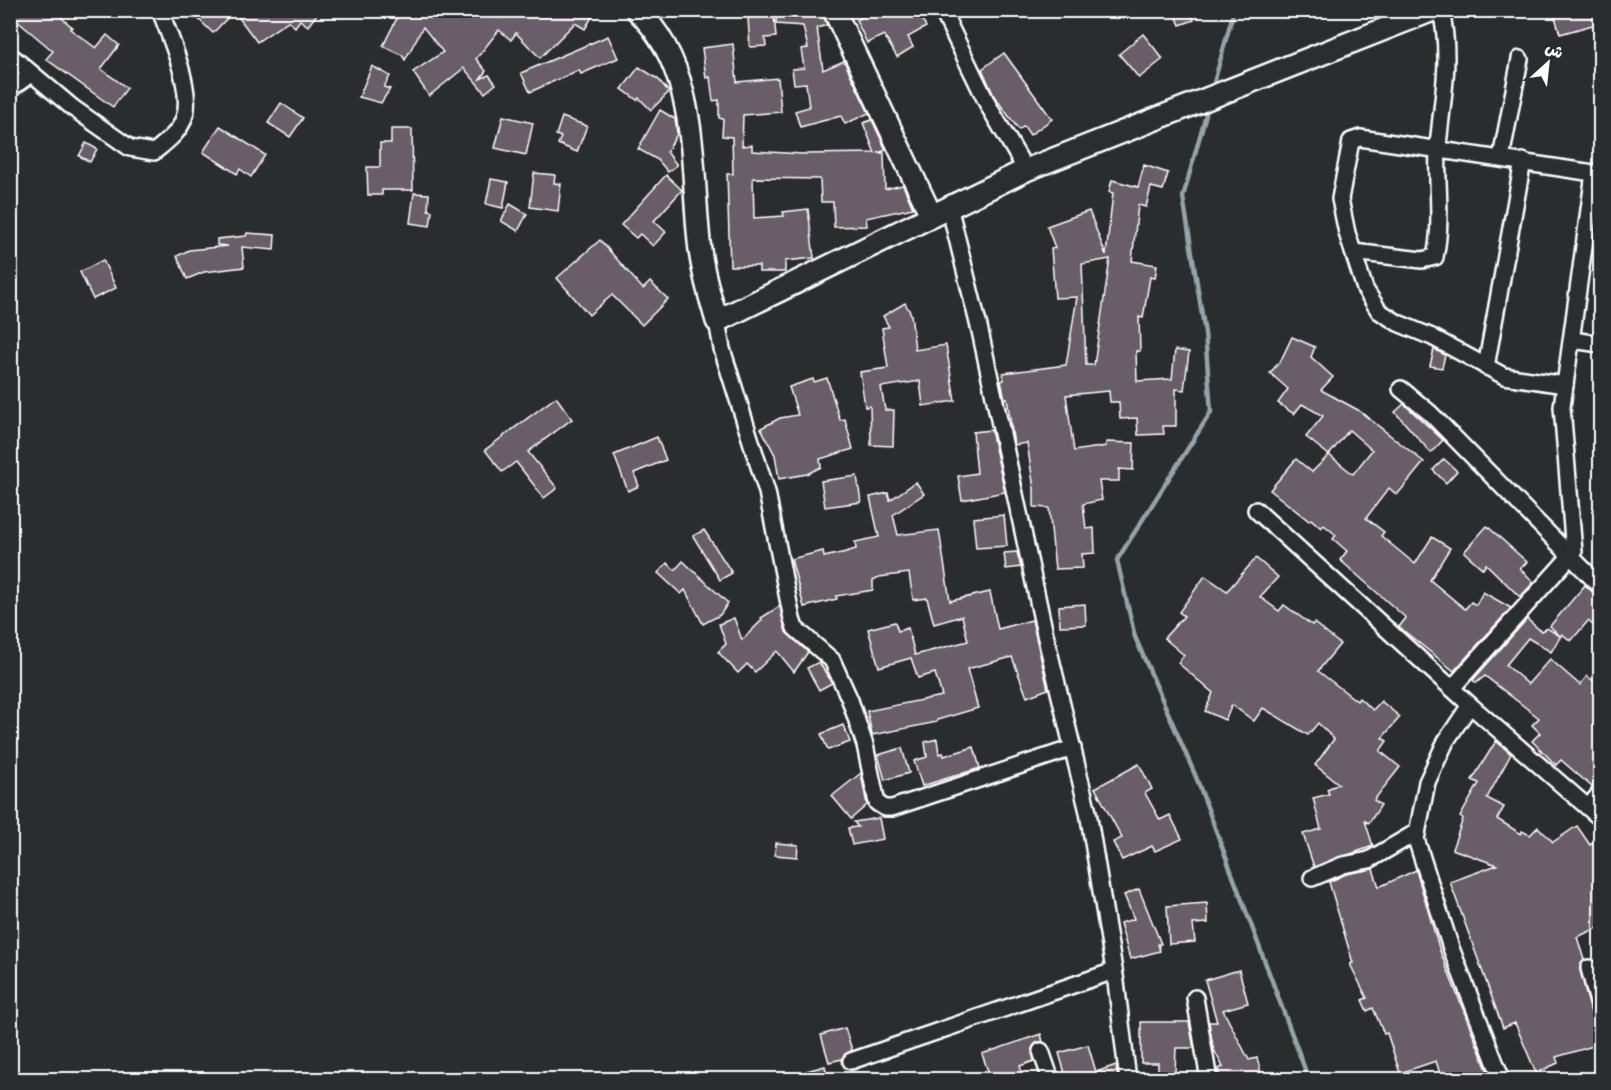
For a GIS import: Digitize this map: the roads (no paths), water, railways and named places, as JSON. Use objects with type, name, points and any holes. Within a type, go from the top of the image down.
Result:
[{"type":"main road","points":[[637,10],[657,32],[665,46],[681,91],[696,169],[705,282],[717,321],[1026,170],[1433,10]]},
{"type":"main road","points":[[834,10],[940,211]]},
{"type":"street","points":[[10,55],[31,74],[130,148],[154,152],[174,136],[184,119],[188,103],[184,81],[160,10]]},
{"type":"street","points":[[942,10],[989,107],[1026,170]]},
{"type":"street","points":[[1353,252],[1430,261],[1435,257],[1438,233],[1438,149],[1448,56],[1441,10]]},
{"type":"street","points":[[1501,158],[1520,59]]},
{"type":"street","points":[[10,89],[31,74]]},
{"type":"street","points":[[1453,687],[1570,558],[1576,547],[1562,407],[1597,173],[1360,138],[1351,141],[1340,199],[1365,289],[1379,311],[1398,323],[1432,337],[1504,376],[1523,381],[1565,385]]},
{"type":"street","points":[[1486,367],[1522,161]]},
{"type":"street","points":[[940,211],[980,331],[1045,634],[1088,812],[1114,971],[1128,1080]]},
{"type":"street","points":[[717,321],[722,349],[767,492],[792,619],[795,628],[832,660],[850,700],[865,746],[877,803],[885,808],[892,808],[1073,748]]},
{"type":"street","points":[[1572,340],[1600,344]]},
{"type":"street","points":[[1401,388],[1430,413],[1600,586]]},
{"type":"street","points":[[1256,510],[1453,687],[1470,705],[1600,818]]},
{"type":"street","points":[[1470,705],[1446,741],[1427,782],[1416,839],[1451,948],[1502,1080]]},
{"type":"street","points":[[1588,807],[1600,793]]},
{"type":"street","points":[[1312,878],[1343,865],[1369,860],[1417,832]]},
{"type":"street","points":[[1589,968],[1600,1010]]},
{"type":"street","points":[[851,1061],[1114,971]]},
{"type":"street","points":[[1195,999],[1209,1080]]},
{"type":"street","points":[[1041,1051],[1051,1080]]},
{"type":"waterway","points":[[1212,90],[1234,10]]},
{"type":"waterway","points":[[1208,107],[1183,197],[1205,333],[1211,412],[1117,560],[1135,637],[1196,777],[1309,1080]]}]
